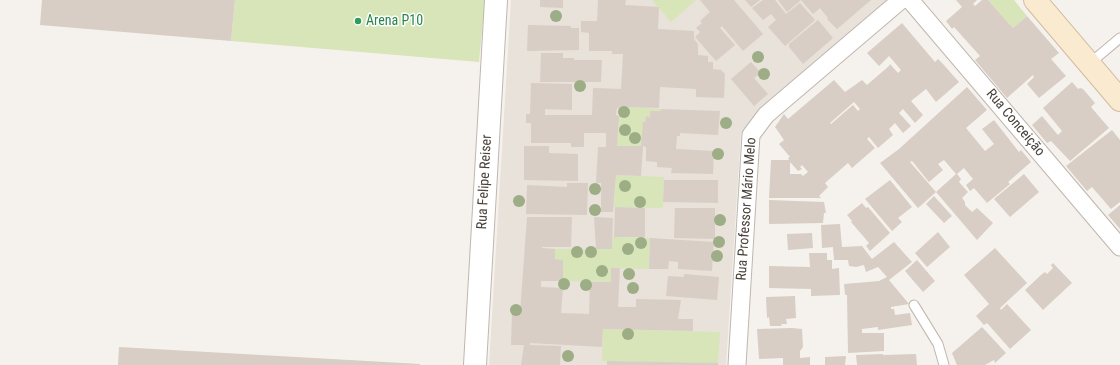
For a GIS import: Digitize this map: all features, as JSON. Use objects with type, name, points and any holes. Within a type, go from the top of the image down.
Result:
[{"type":"main road","points":[[1035,0],[1120,100]]},
{"type":"street","name":"Rua Felipe Reiser","points":[[475,365],[496,0]]},
{"type":"street","name":"Rua Professor Mário Melo","points":[[737,365],[751,135],[766,115],[901,0]]},
{"type":"street","name":"Rua Conceição","points":[[910,0],[1120,247]]},
{"type":"lane","points":[[1089,64],[1120,38]]},
{"type":"lane","points":[[914,305],[938,344],[944,365]]},
{"type":"shaded area","points":[[511,0],[889,0],[762,112],[741,133],[726,365],[489,365]]},
{"type":"green space","name":"Arena P10","points":[[235,0],[485,0],[479,62],[231,41]]},
{"type":"green space","points":[[652,0],[696,0],[671,22]]},
{"type":"green space","points":[[988,0],[1014,0],[1027,16],[1013,28]]},
{"type":"green space","points":[[620,107],[661,109],[661,111],[650,111],[650,117],[646,116],[641,146],[617,146]]},
{"type":"green space","points":[[616,175],[664,177],[663,208],[614,207]]},
{"type":"green space","points":[[613,237],[650,238],[649,269],[611,268],[611,282],[563,281],[563,260],[555,259],[555,249],[612,249]]},
{"type":"green space","points":[[603,329],[720,332],[718,363],[602,361]]},
{"type":"building","points":[[42,0],[235,0],[231,41],[40,25]]},
{"type":"building","points":[[540,0],[563,0],[563,8],[540,7]]},
{"type":"building","points":[[598,0],[626,0],[625,5],[659,7],[658,29],[694,31],[694,39],[698,44],[698,55],[708,56],[708,62],[713,62],[713,69],[721,70],[725,74],[724,98],[696,97],[696,89],[660,87],[659,108],[617,108],[616,115],[619,116],[617,146],[641,146],[643,122],[645,122],[646,116],[650,117],[650,111],[661,111],[661,109],[720,111],[718,135],[680,133],[680,136],[677,136],[676,149],[714,151],[713,174],[671,173],[672,168],[657,167],[657,162],[646,161],[646,147],[643,146],[641,176],[616,175],[613,212],[601,212],[601,183],[596,183],[598,147],[606,147],[606,133],[584,133],[584,147],[571,147],[571,143],[531,143],[531,123],[526,123],[526,114],[530,114],[531,83],[572,84],[572,110],[545,109],[545,115],[592,115],[593,88],[621,89],[623,54],[612,54],[612,51],[589,51],[589,33],[581,32],[581,21],[597,21]]},
{"type":"building","points":[[700,0],[734,0],[763,34],[743,51],[722,26],[720,28],[735,45],[716,61],[695,37],[700,32],[696,28],[702,23],[700,21],[710,12]]},
{"type":"building","points":[[745,0],[760,0],[751,7]]},
{"type":"building","points":[[763,0],[775,0],[786,14],[800,3],[815,20],[785,46],[768,27],[776,20],[771,14],[763,20],[752,8]]},
{"type":"building","points":[[778,0],[801,0],[787,12]]},
{"type":"building","points":[[801,0],[871,0],[837,29],[827,19],[828,18],[820,8],[813,14]]},
{"type":"building","points":[[956,0],[977,0],[973,4],[975,6],[982,0],[988,0],[1013,28],[1027,16],[1059,53],[1051,59],[1066,76],[1039,98],[1027,84],[1034,77],[1033,75],[1007,98],[975,60],[980,56],[954,27],[952,29],[946,21],[962,7]]},
{"type":"building","points":[[818,20],[833,38],[803,64],[789,47],[789,44]]},
{"type":"building","points":[[902,23],[935,62],[938,59],[959,82],[936,102],[926,89],[911,101],[923,115],[915,123],[903,109],[899,113],[911,126],[903,133],[895,123],[889,129],[893,135],[878,148],[869,137],[867,139],[875,148],[852,168],[848,163],[825,183],[828,187],[819,196],[821,198],[769,198],[771,160],[789,160],[788,158],[790,157],[779,144],[784,140],[775,127],[784,114],[788,119],[834,80],[845,92],[862,80],[867,85],[890,64],[898,73],[901,70],[889,56],[879,66],[867,53]],"holes":[[[854,102],[860,109],[858,111],[853,105],[831,124],[830,123]],[[790,162],[798,171],[802,169],[800,167],[802,165],[808,172],[803,176],[801,174],[790,174]]]},
{"type":"building","points":[[528,25],[571,26],[571,28],[579,28],[579,50],[527,51]]},
{"type":"building","points":[[541,53],[563,53],[563,58],[574,58],[574,60],[602,60],[601,82],[540,82]]},
{"type":"building","points":[[751,62],[761,73],[754,78],[768,94],[754,106],[731,79]]},
{"type":"building","points":[[1072,82],[1078,89],[1083,89],[1095,103],[1091,107],[1109,128],[1070,161],[1051,141],[1047,143],[1032,125],[1042,116],[1058,135],[1062,131],[1043,108]]},
{"type":"building","points":[[967,87],[987,110],[966,128],[985,151],[994,144],[982,129],[994,120],[1019,152],[1021,150],[1031,162],[1008,182],[1010,184],[987,203],[974,188],[970,191],[966,185],[973,179],[964,168],[957,174],[961,179],[959,182],[968,192],[962,198],[965,205],[972,212],[977,208],[993,223],[977,240],[936,192],[918,208],[880,163],[899,149]],"holes":[[[944,160],[956,174],[936,192],[910,162],[912,161],[929,182],[943,170],[938,164]]]},
{"type":"building","points":[[1112,130],[1120,140],[1120,202],[1111,209],[1092,187],[1087,191],[1066,166]]},
{"type":"building","points":[[524,146],[549,146],[549,153],[578,154],[578,181],[524,180]]},
{"type":"building","points":[[1024,174],[1039,192],[1010,217],[994,199]]},
{"type":"building","points":[[664,180],[718,180],[718,203],[663,202]]},
{"type":"building","points":[[890,180],[912,207],[898,218],[902,222],[892,231],[865,199]]},
{"type":"building","points":[[567,183],[588,183],[587,215],[526,214],[527,185],[567,187]]},
{"type":"building","points":[[934,196],[952,216],[944,223],[926,204]]},
{"type":"building","points":[[769,200],[824,202],[826,213],[824,213],[823,223],[769,224]]},
{"type":"building","points":[[862,203],[866,208],[868,207],[890,233],[870,251],[866,246],[869,243],[847,215]]},
{"type":"building","points":[[1120,205],[1120,229],[1108,215]]},
{"type":"building","points":[[615,207],[645,208],[645,237],[614,237]]},
{"type":"building","points":[[675,208],[715,208],[715,239],[674,238]]},
{"type":"building","points":[[527,217],[572,217],[571,247],[542,247],[555,249],[555,259],[563,260],[563,281],[541,281],[541,287],[563,288],[561,313],[589,314],[590,282],[611,282],[611,268],[620,268],[618,307],[636,307],[636,299],[681,300],[678,319],[693,319],[693,331],[603,329],[602,347],[530,343],[530,345],[561,346],[560,365],[521,365],[524,345],[511,345],[512,313],[520,313]]},
{"type":"building","points":[[594,217],[613,218],[612,249],[596,249]]},
{"type":"building","points":[[840,224],[842,247],[862,246],[872,259],[894,242],[912,262],[889,280],[909,304],[891,307],[891,309],[894,309],[895,315],[910,313],[912,325],[878,330],[878,327],[862,329],[862,333],[884,333],[884,351],[848,353],[847,295],[845,295],[844,284],[879,281],[887,277],[878,267],[866,272],[864,265],[856,267],[849,266],[848,260],[834,260],[833,247],[822,248],[821,225]]},
{"type":"building","points":[[938,232],[950,247],[927,267],[915,253]]},
{"type":"building","points":[[812,233],[813,248],[788,250],[787,234]]},
{"type":"building","points":[[650,238],[714,242],[712,271],[678,269],[678,262],[669,261],[668,269],[649,269]]},
{"type":"building","points":[[995,248],[1027,283],[1000,308],[1001,310],[1007,304],[1031,330],[1010,349],[987,323],[984,325],[976,316],[989,304],[964,275]]},
{"type":"building","points":[[809,253],[827,253],[827,260],[832,260],[832,269],[839,268],[840,295],[811,296],[811,289],[769,288],[769,266],[810,267]]},
{"type":"building","points":[[917,260],[935,281],[923,292],[905,271]]},
{"type":"building","points":[[1053,263],[1072,283],[1043,310],[1025,290],[1045,272],[1047,274],[1053,268],[1051,265]]},
{"type":"building","points":[[684,274],[719,277],[717,300],[666,296],[668,276],[684,277]]},
{"type":"building","points":[[795,296],[796,318],[786,319],[787,324],[781,324],[782,326],[770,326],[769,317],[767,318],[766,297]]},
{"type":"building","points":[[982,327],[1006,353],[995,363],[994,360],[985,365],[957,365],[952,353]]},
{"type":"building","points":[[757,329],[802,329],[803,347],[800,351],[800,358],[810,357],[810,365],[783,365],[783,358],[759,359]]},
{"type":"building","points":[[119,347],[420,364],[420,365],[118,365]]},
{"type":"building","points":[[916,354],[917,365],[857,365],[856,355]]},
{"type":"building","points":[[846,356],[845,365],[825,365],[825,357]]},
{"type":"building","points":[[607,361],[718,363],[718,365],[607,365]]},
{"type":"place","name":"Arena P10","points":[[358,21]]}]
